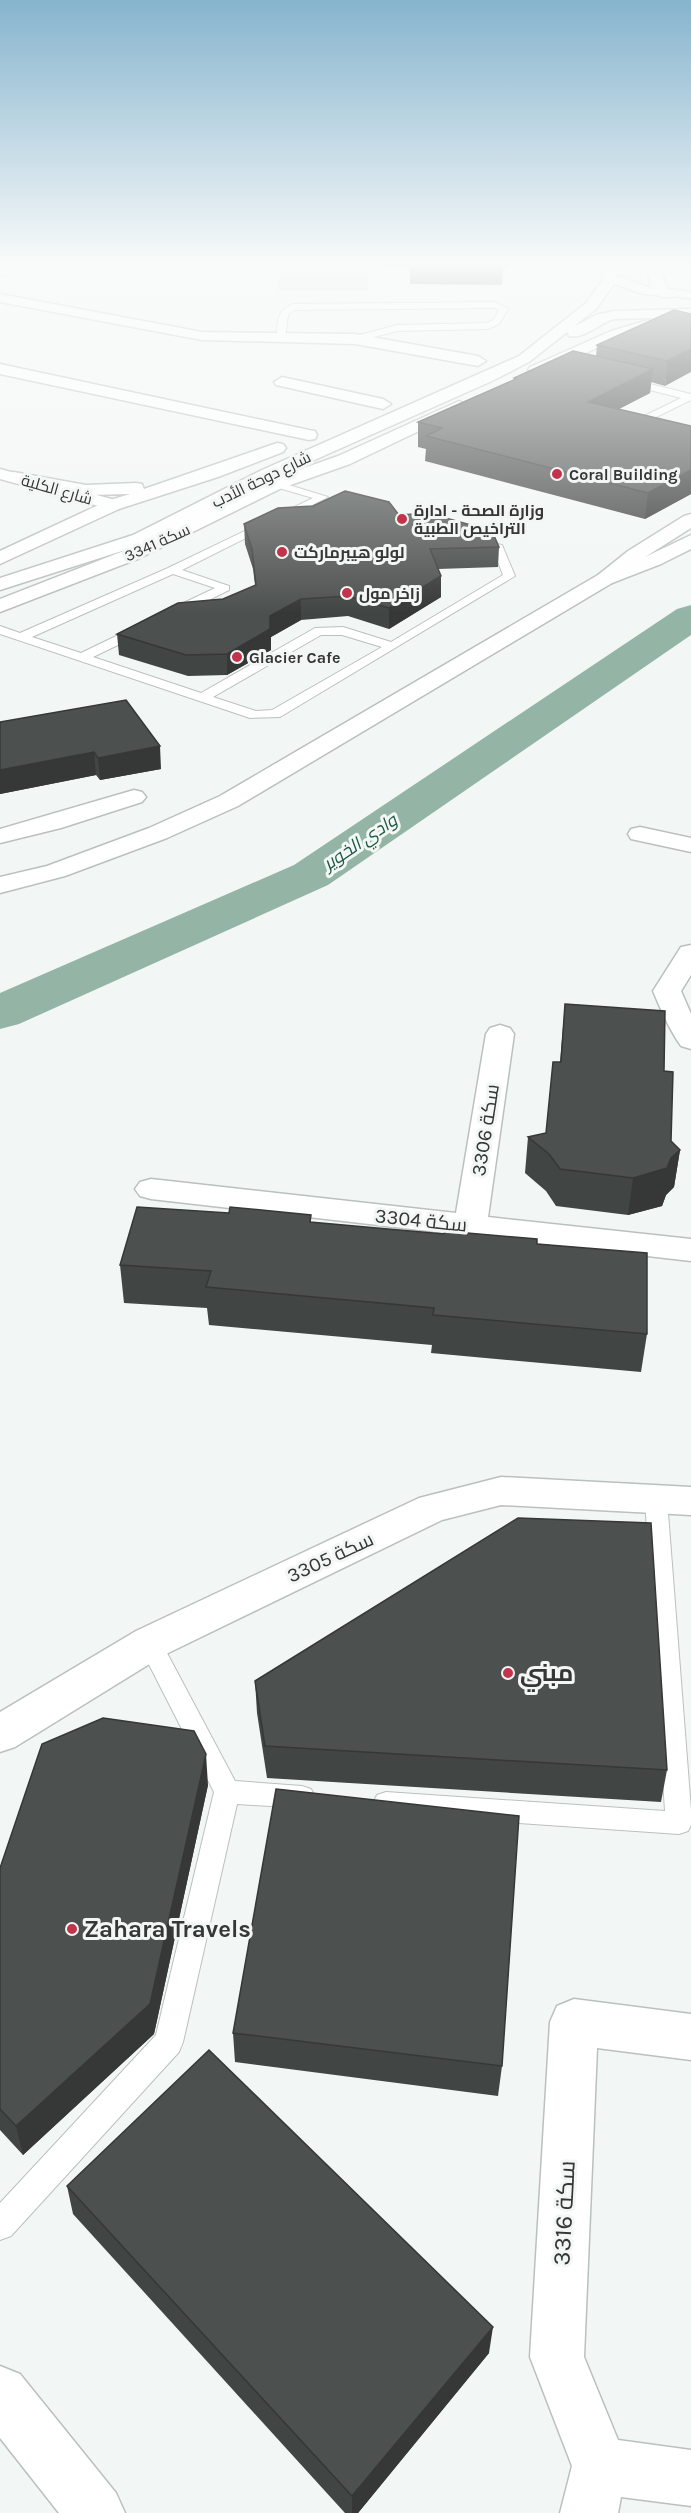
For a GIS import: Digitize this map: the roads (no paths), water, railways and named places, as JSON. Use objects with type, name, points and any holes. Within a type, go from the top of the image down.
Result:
[{"type":"main road","points":[[43,378],[309,435]]},
{"type":"main road","name":"شارع دوحة الأدب","points":[[0,584],[140,539],[318,451],[485,378]]},
{"type":"main road","name":"سكة 3341","points":[[0,606],[133,554],[276,484],[344,460],[527,378]]},
{"type":"main road","points":[[282,382],[389,402],[354,416]]},
{"type":"main road","name":"شارع دوحة الأدب","points":[[124,516],[189,481],[260,456],[326,428]]},
{"type":"main road","points":[[318,451],[344,460]]},
{"type":"main road","points":[[4,478],[67,488],[109,490],[189,481]]},
{"type":"main road","points":[[4,478],[59,504],[62,513],[58,522],[6,556]]},
{"type":"main road","name":"شارع الكلية","points":[[4,478],[124,516],[139,512],[147,516],[149,520],[143,525],[105,539],[32,572]]},
{"type":"main road","points":[[6,556],[46,544],[102,518],[124,516]]},
{"type":"main road","points":[[605,579],[635,555],[691,520]]},
{"type":"main road","points":[[0,885],[56,871],[158,833],[229,801],[605,579],[691,531]]},
{"type":"main road","points":[[605,579],[654,560],[691,541]]},
{"type":"main road","points":[[0,836],[52,823],[134,797]]},
{"type":"main road","points":[[640,834],[691,845]]},
{"type":"main road","points":[[691,953],[667,992],[691,1041]]},
{"type":"main road","name":"سكة 3306","points":[[470,1226],[500,1034]]},
{"type":"main road","name":"سكة 3304","points":[[151,1189],[691,1250]]},
{"type":"main road","name":"3305 سكة","points":[[0,1734],[150,1643],[432,1508],[501,1491],[674,1501]]},
{"type":"main road","name":"سكة 3316","points":[[594,2489],[557,2357],[574,2022],[691,2037]]},
{"type":"main road","points":[[0,2394],[96,2513]]},
{"type":"main road","points":[[594,2489],[691,2478]]},
{"type":"lane","points":[[614,379],[690,396],[639,422]]},
{"type":"lane","points":[[21,638],[328,499],[276,484]]},
{"type":"lane","points":[[0,630],[255,715],[275,714],[509,576],[498,547],[465,538]]},
{"type":"lane","points":[[81,658],[225,588],[172,570]]},
{"type":"lane","points":[[201,698],[320,631],[343,631],[392,646]]},
{"type":"lane","points":[[358,1801],[679,1822],[674,1501]]},
{"type":"lane","points":[[0,2224],[169,2042],[227,1792],[150,1643]]},
{"type":"lane","points":[[227,1792],[322,1798]]},
{"type":"waterway","name":"وادي الخوير","points":[[0,1013],[311,875],[691,617]]},
{"type":"place","name":"Coral Building","points":[[557,474]]},
{"type":"place","name":"وزارة الصحة - ادارة التراخيص الطبية","points":[[402,519]]},
{"type":"place","name":"لولو هيبرماركت","points":[[282,552]]},
{"type":"place","name":"زاخر مول","points":[[347,593]]},
{"type":"place","name":"Glacier Cafe","points":[[237,657]]},
{"type":"place","name":"مبني","points":[[508,1673]]},
{"type":"place","name":"Zahara Travels","points":[[72,1929]]}]
